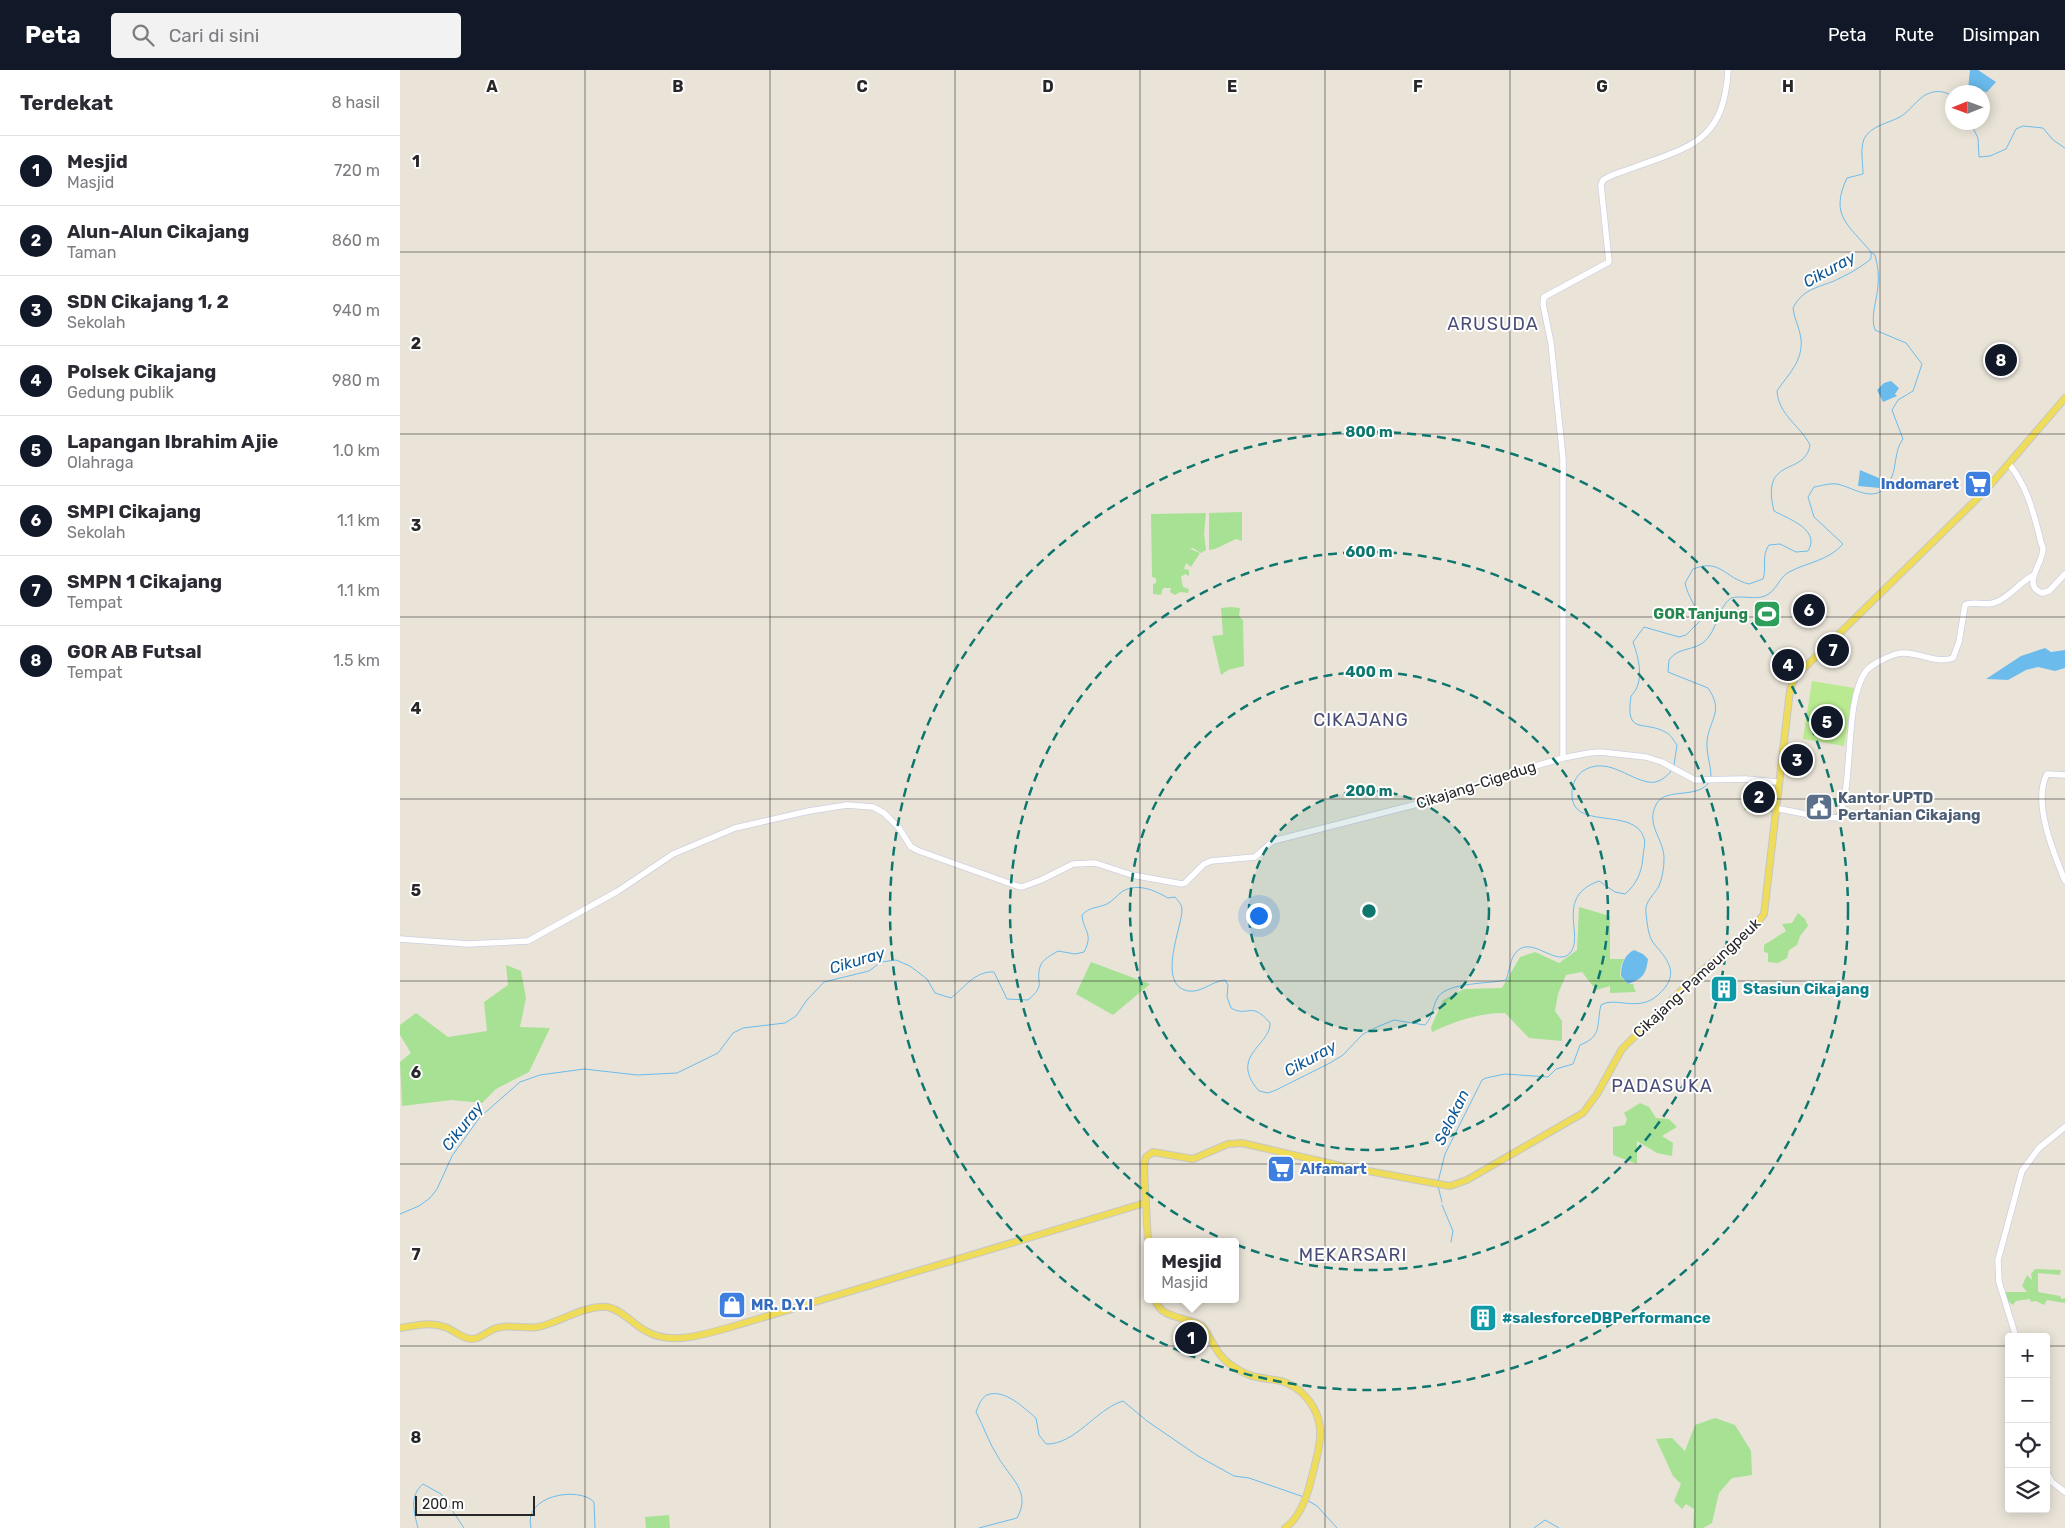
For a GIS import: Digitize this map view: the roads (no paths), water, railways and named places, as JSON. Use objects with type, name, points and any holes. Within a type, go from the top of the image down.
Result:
[{"type":"main road","name":"Cikajang-Pameungpeuk","points":[[1145,1202],[1144,1167],[1148,1155],[1162,1152],[1193,1159],[1234,1143],[1437,1185],[1454,1186],[1582,1113],[1596,1094],[1622,1049],[1694,979],[1757,924],[1764,911],[1790,690],[1795,677],[1813,657],[1949,527],[2009,464],[2065,398]]},
{"type":"main road","points":[[400,1328],[416,1324],[432,1324],[444,1326],[464,1337],[472,1339],[498,1328],[536,1327],[592,1309],[607,1307],[618,1311],[649,1333],[672,1338],[689,1337],[731,1327],[1145,1202],[1148,1238]]},
{"type":"main road","points":[[1156,1303],[1168,1314],[1202,1326],[1220,1357],[1231,1366],[1254,1378],[1288,1383],[1304,1395],[1314,1406],[1320,1420],[1315,1467],[1297,1517],[1285,1528]]},
{"type":"street","points":[[1563,758],[1563,459],[1551,344],[1543,304],[1544,297],[1609,262],[1601,185],[1603,180],[1686,148],[1707,132],[1713,125],[1726,99],[1728,70]]},
{"type":"street","points":[[1775,808],[1820,817],[1839,818],[1856,696],[1865,672],[1877,663],[1902,653],[1936,659],[1953,658],[1958,642],[1964,605],[1969,603],[1992,604],[1999,601],[2032,576],[2040,564],[2043,549],[2028,494],[2009,464]]},
{"type":"street","points":[[2032,576],[2034,584],[2042,593],[2050,590],[2065,574]]},
{"type":"street","name":"Cikajang-Cigedug","points":[[400,939],[468,944],[528,941],[618,891],[673,854],[735,828],[809,811],[847,806],[873,807],[884,812],[899,828],[911,847],[1017,886],[1022,887],[1041,880],[1073,864],[1099,862],[1132,875],[1171,883],[1186,883],[1204,864],[1211,861],[1255,857],[1273,841],[1429,801],[1563,758],[1600,752],[1630,754],[1646,757],[1695,780],[1778,782]]},
{"type":"street","points":[[2065,774],[2047,774],[2043,789],[2045,826],[2065,881]]},
{"type":"street","points":[[2015,1333],[1999,1282],[1998,1260],[2022,1171],[2036,1151],[2065,1127]]},
{"type":"street","points":[[2050,1478],[2065,1492]]},
{"type":"water","points":[[1970,70],[1978,70],[1996,82],[1990,89],[1990,85],[1968,85]]},
{"type":"water","points":[[1891,381],[1899,388],[1895,394],[1897,396],[1883,402],[1877,390],[1884,383]]},
{"type":"water","points":[[1860,470],[1886,481],[1880,488],[1858,486]]},
{"type":"water","points":[[2045,648],[2051,652],[2065,650],[2065,668],[2055,671],[2038,667],[2026,670],[2008,680],[1986,679],[2021,656]]},
{"type":"water","points":[[1634,950],[1643,954],[1648,959],[1643,975],[1628,984],[1621,976],[1622,968],[1625,958]]},
{"type":"waterway","name":"Cikuray","points":[[1674,765],[1677,745],[1670,735],[1659,729],[1638,725],[1631,717],[1631,696],[1638,684],[1640,670],[1633,642],[1644,627],[1679,637],[1686,635],[1700,621],[1685,583],[1693,569],[1702,566],[1716,567],[1734,578],[1749,584],[1763,579],[1765,553],[1769,545],[1780,544],[1796,552],[1808,551],[1811,544],[1807,531],[1802,526],[1774,511],[1771,493],[1773,482],[1778,474],[1800,461],[1806,455],[1810,445],[1786,414],[1777,391],[1794,367],[1800,354],[1801,339],[1793,308],[1805,293],[1844,276],[1871,259],[1871,252],[1844,219],[1840,202],[1847,178],[1863,174],[1862,147],[1864,139],[1875,128],[1900,117],[1927,94],[1934,92],[1945,93]]},
{"type":"waterway","name":"Cikuray","points":[[1974,130],[1978,138],[1979,157],[1990,156],[2006,149],[2016,129],[2023,126],[2043,128],[2053,140],[2065,148]]},
{"type":"waterway","name":"Selokan","points":[[1711,777],[1707,741],[1716,709],[1713,696],[1708,688],[1668,672],[1669,660],[1677,653],[1704,642],[1709,637],[1726,602],[1731,598],[1757,598],[1765,596],[1772,591],[1786,574],[1824,558],[1843,544],[1814,517],[1808,497],[1814,487],[1837,484],[1859,492],[1873,494],[1885,487],[1893,474],[1898,448],[1903,439],[1892,410],[1898,400],[1913,391],[1922,364],[1906,343],[1875,330],[1873,314],[1878,282],[1878,267],[1875,255],[1872,253]]},
{"type":"waterway","name":"Cikuray","points":[[400,1214],[419,1206],[430,1198],[437,1189],[452,1156],[480,1117],[520,1082],[540,1075],[584,1069],[637,1075],[677,1073],[718,1053],[733,1033],[743,1028],[785,1023],[796,1016],[807,1000],[824,982],[869,971],[881,962],[896,960],[910,966],[927,979],[935,993],[951,998],[976,977],[987,972],[994,972],[1007,999],[1028,1000],[1039,987],[1040,967],[1045,959],[1058,951],[1075,954],[1084,952],[1088,936],[1082,915],[1091,909],[1109,903],[1123,891],[1134,888],[1152,890],[1168,898],[1175,897],[1181,904],[1181,918],[1175,942],[1172,967],[1174,978],[1179,986],[1188,991],[1193,991],[1225,980],[1228,985],[1227,997],[1231,1008],[1237,1011],[1258,1012],[1270,1023],[1269,1031],[1249,1060],[1248,1069],[1251,1079],[1259,1091],[1268,1093],[1330,1063],[1343,1055],[1363,1034],[1377,1027],[1394,1020],[1425,1025],[1430,1019],[1438,997],[1443,992],[1469,984],[1506,980],[1514,955],[1520,949],[1527,947],[1535,948],[1557,957],[1564,957],[1570,953],[1574,945],[1573,916],[1578,896],[1585,888],[1599,881],[1615,892],[1625,894],[1632,887],[1640,873],[1645,842],[1638,828],[1628,823],[1590,816],[1580,811],[1574,804],[1572,791],[1575,780],[1583,771],[1600,766],[1616,769],[1648,782],[1661,780],[1671,771]]},
{"type":"waterway","name":"Selokan","points":[[1438,1182],[1445,1154],[1482,1080],[1505,1074],[1548,1077],[1556,1069],[1573,1064],[1580,1045],[1587,1042],[1595,1034],[1601,1005],[1613,1002],[1643,1003],[1658,995],[1665,988],[1669,982],[1669,964],[1651,938],[1646,913],[1646,905],[1660,883],[1664,863],[1662,845],[1654,825],[1654,811],[1657,803],[1662,798],[1668,795],[1698,790],[1705,787],[1710,781]]},
{"type":"waterway","name":"Selokan","points":[[1438,1186],[1442,1202]]},
{"type":"waterway","name":"Selokan","points":[[1442,1205],[1453,1231],[1451,1242]]},
{"type":"waterway","points":[[979,1528],[1017,1518],[1022,1500],[1018,1486],[995,1452],[976,1412],[983,1398],[993,1394],[1000,1394],[1013,1400],[1036,1418],[1039,1435],[1046,1444],[1057,1443],[1066,1439],[1104,1411],[1123,1401],[1147,1421],[1198,1456],[1234,1476],[1249,1478],[1304,1497]]},
{"type":"waterway","points":[[418,1528],[414,1510],[414,1499],[423,1484],[441,1494],[464,1528]]},
{"type":"waterway","points":[[531,1528],[531,1517],[535,1508],[543,1501],[565,1494],[587,1497],[594,1502],[595,1528]]},
{"type":"waterway","points":[[1307,1500],[1317,1506],[1337,1528]]},
{"type":"waterway","points":[[1534,1528],[1545,1520],[1559,1528]]},
{"type":"place","name":"GOR AB Futsal","points":[[2001,360]]},
{"type":"place","name":"Indomaret","points":[[1978,484]]},
{"type":"place","name":"SMPI Cikajang","points":[[1809,610]]},
{"type":"place","name":"GOR Tanjung","points":[[1767,614]]},
{"type":"place","name":"SMPN 1 Cikajang","points":[[1833,650]]},
{"type":"place","name":"Polsek Cikajang","points":[[1788,665]]},
{"type":"place","name":"Lapangan Ibrahim Ajie","points":[[1827,722]]},
{"type":"place","name":"SDN Cikajang 1, 2","points":[[1797,760]]},
{"type":"place","name":"Alun-Alun Cikajang","points":[[1759,797]]},
{"type":"place","name":"Kantor UPTD Pertanian Cikajang","points":[[1819,807]]},
{"type":"place","name":"Stasiun Cikajang","points":[[1724,989]]},
{"type":"place","name":"Alfamart","points":[[1281,1169]]},
{"type":"place","name":"MR. D.Y.I","points":[[732,1305]]},
{"type":"place","name":"#salesforceDBPerformance","points":[[1483,1318]]},
{"type":"place","name":"Mesjid","points":[[1191,1338]]},
{"type":"district","name":"ARUSUDA","points":[[1493,324]]},
{"type":"district","name":"CIKAJANG","points":[[1361,720]]},
{"type":"district","name":"PADASUKA","points":[[1662,1086]]},
{"type":"district","name":"MEKARSARI","points":[[1353,1255]]}]
